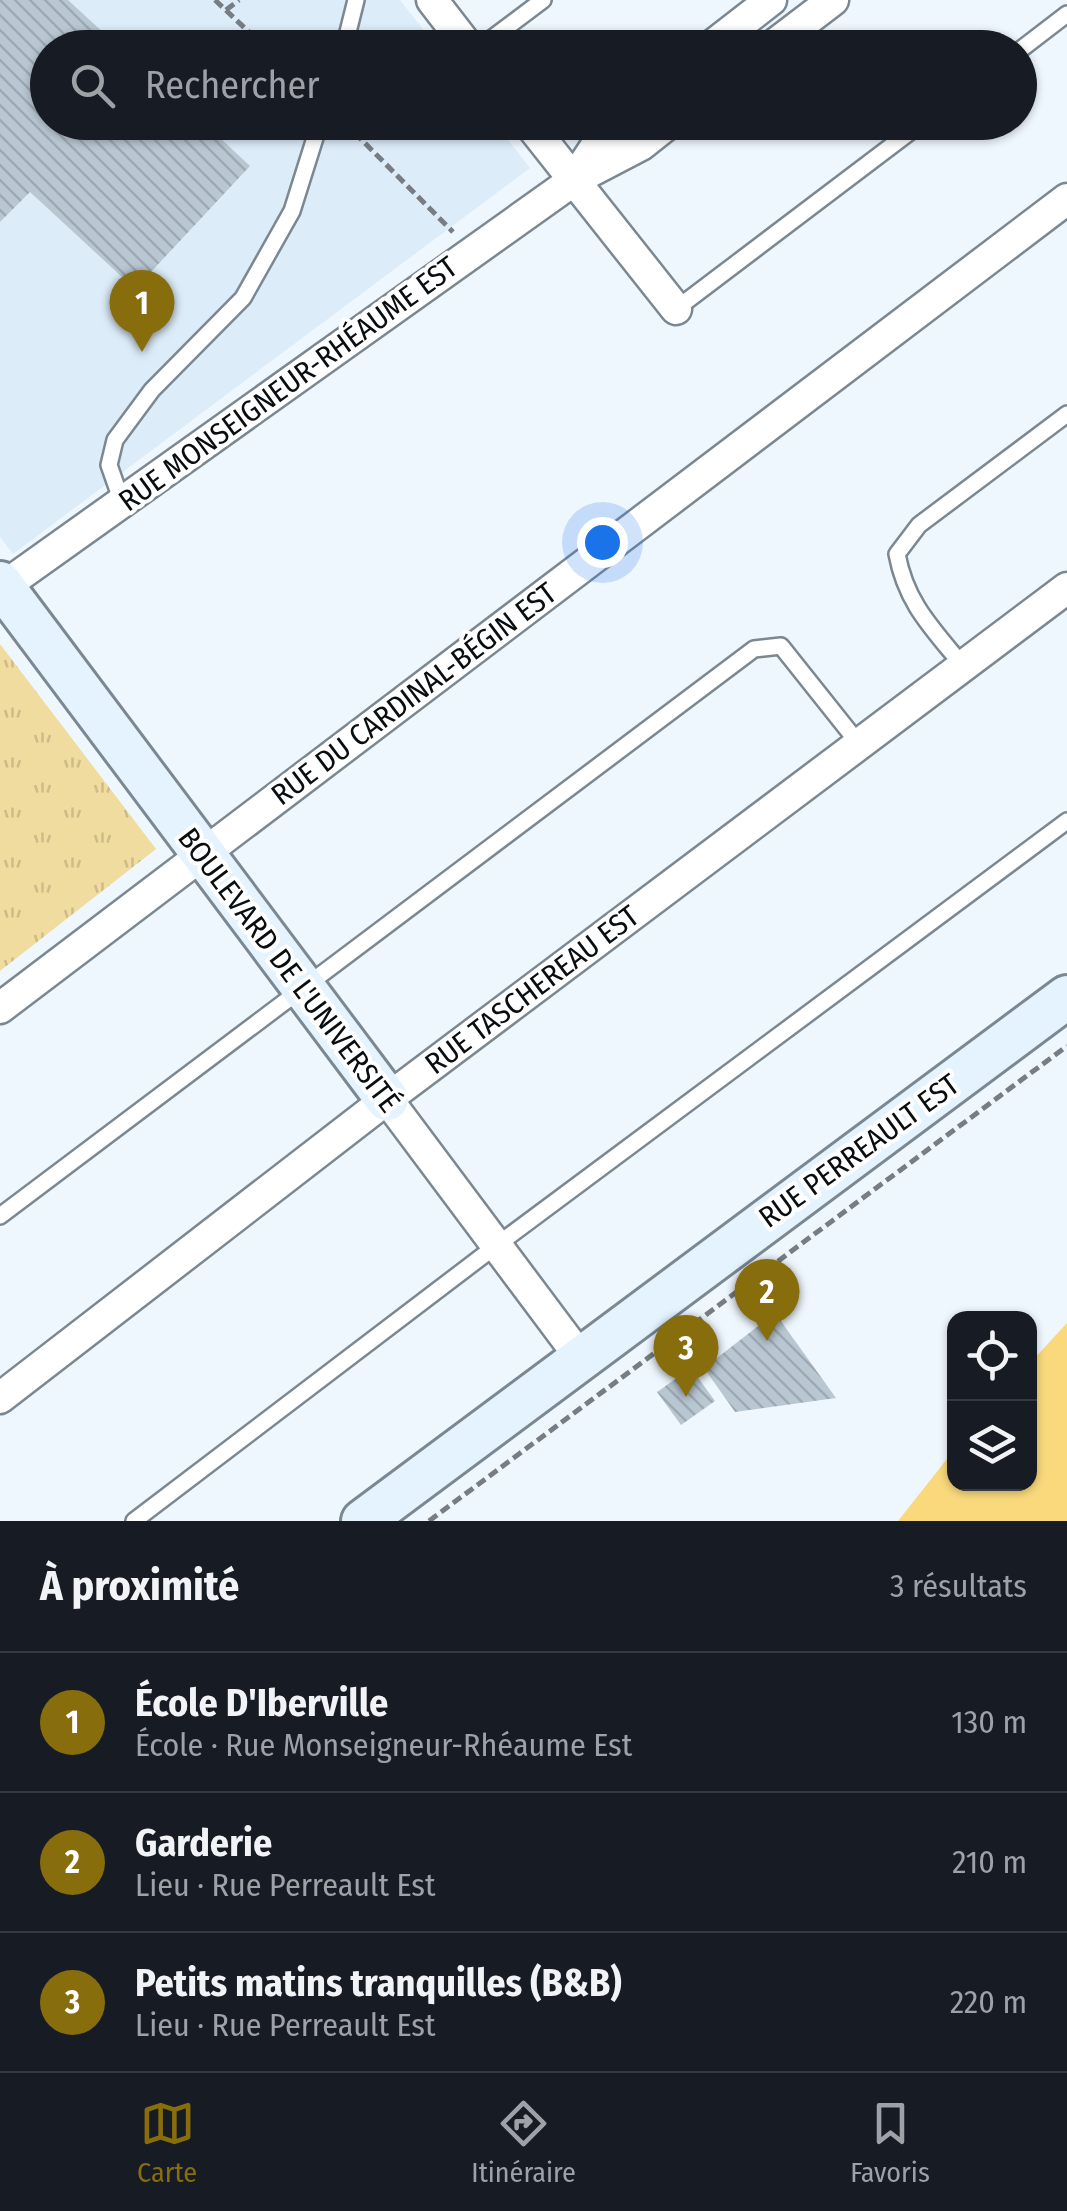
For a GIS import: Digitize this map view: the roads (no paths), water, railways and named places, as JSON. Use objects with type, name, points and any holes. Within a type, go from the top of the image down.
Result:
[{"type":"street","points":[[432,0],[455,30]]},
{"type":"street","points":[[732,30],[771,0]]},
{"type":"street","points":[[794,30],[833,0]]},
{"type":"street","points":[[542,140],[676,310]]},
{"type":"street","name":"RUE MONSEIGNEUR-RHÉAUME EST","points":[[574,180],[600,140]]},
{"type":"street","name":"RUE MONSEIGNEUR-RHÉAUME EST","points":[[2,585],[574,180],[647,140]]},
{"type":"street","name":"RUE DU CARDINAL-BÉGIN EST","points":[[0,1008],[1067,200]]},
{"type":"street","name":"BOULEVARD DE L'UNIVERSITÉ","points":[[2,585],[580,1357]]},
{"type":"street","name":"RUE TASCHEREAU EST","points":[[0,1398],[387,1099],[1067,588]]},
{"type":"street","name":"RUE PERREAULT EST","points":[[363,1521],[1067,997]]},
{"type":"lane","points":[[348,30],[356,0]]},
{"type":"lane","points":[[502,30],[543,0]]},
{"type":"lane","points":[[1037,37],[1067,14]]},
{"type":"lane","points":[[122,502],[109,464],[115,440],[152,390],[244,298],[292,210],[314,140]]},
{"type":"lane","points":[[676,310],[900,140]]},
{"type":"lane","points":[[963,666],[916,608],[902,578],[897,554],[919,525],[1067,414]]},
{"type":"lane","points":[[0,1216],[754,650],[781,646],[859,744]]},
{"type":"lane","points":[[134,1521],[496,1245],[1067,821]]},
{"type":"place","name":"École D'Iberville","points":[[142,352]]},
{"type":"place","name":"Garderie","points":[[767,1341]]},
{"type":"place","name":"Petits matins tranquilles (B&B)","points":[[686,1397]]}]
